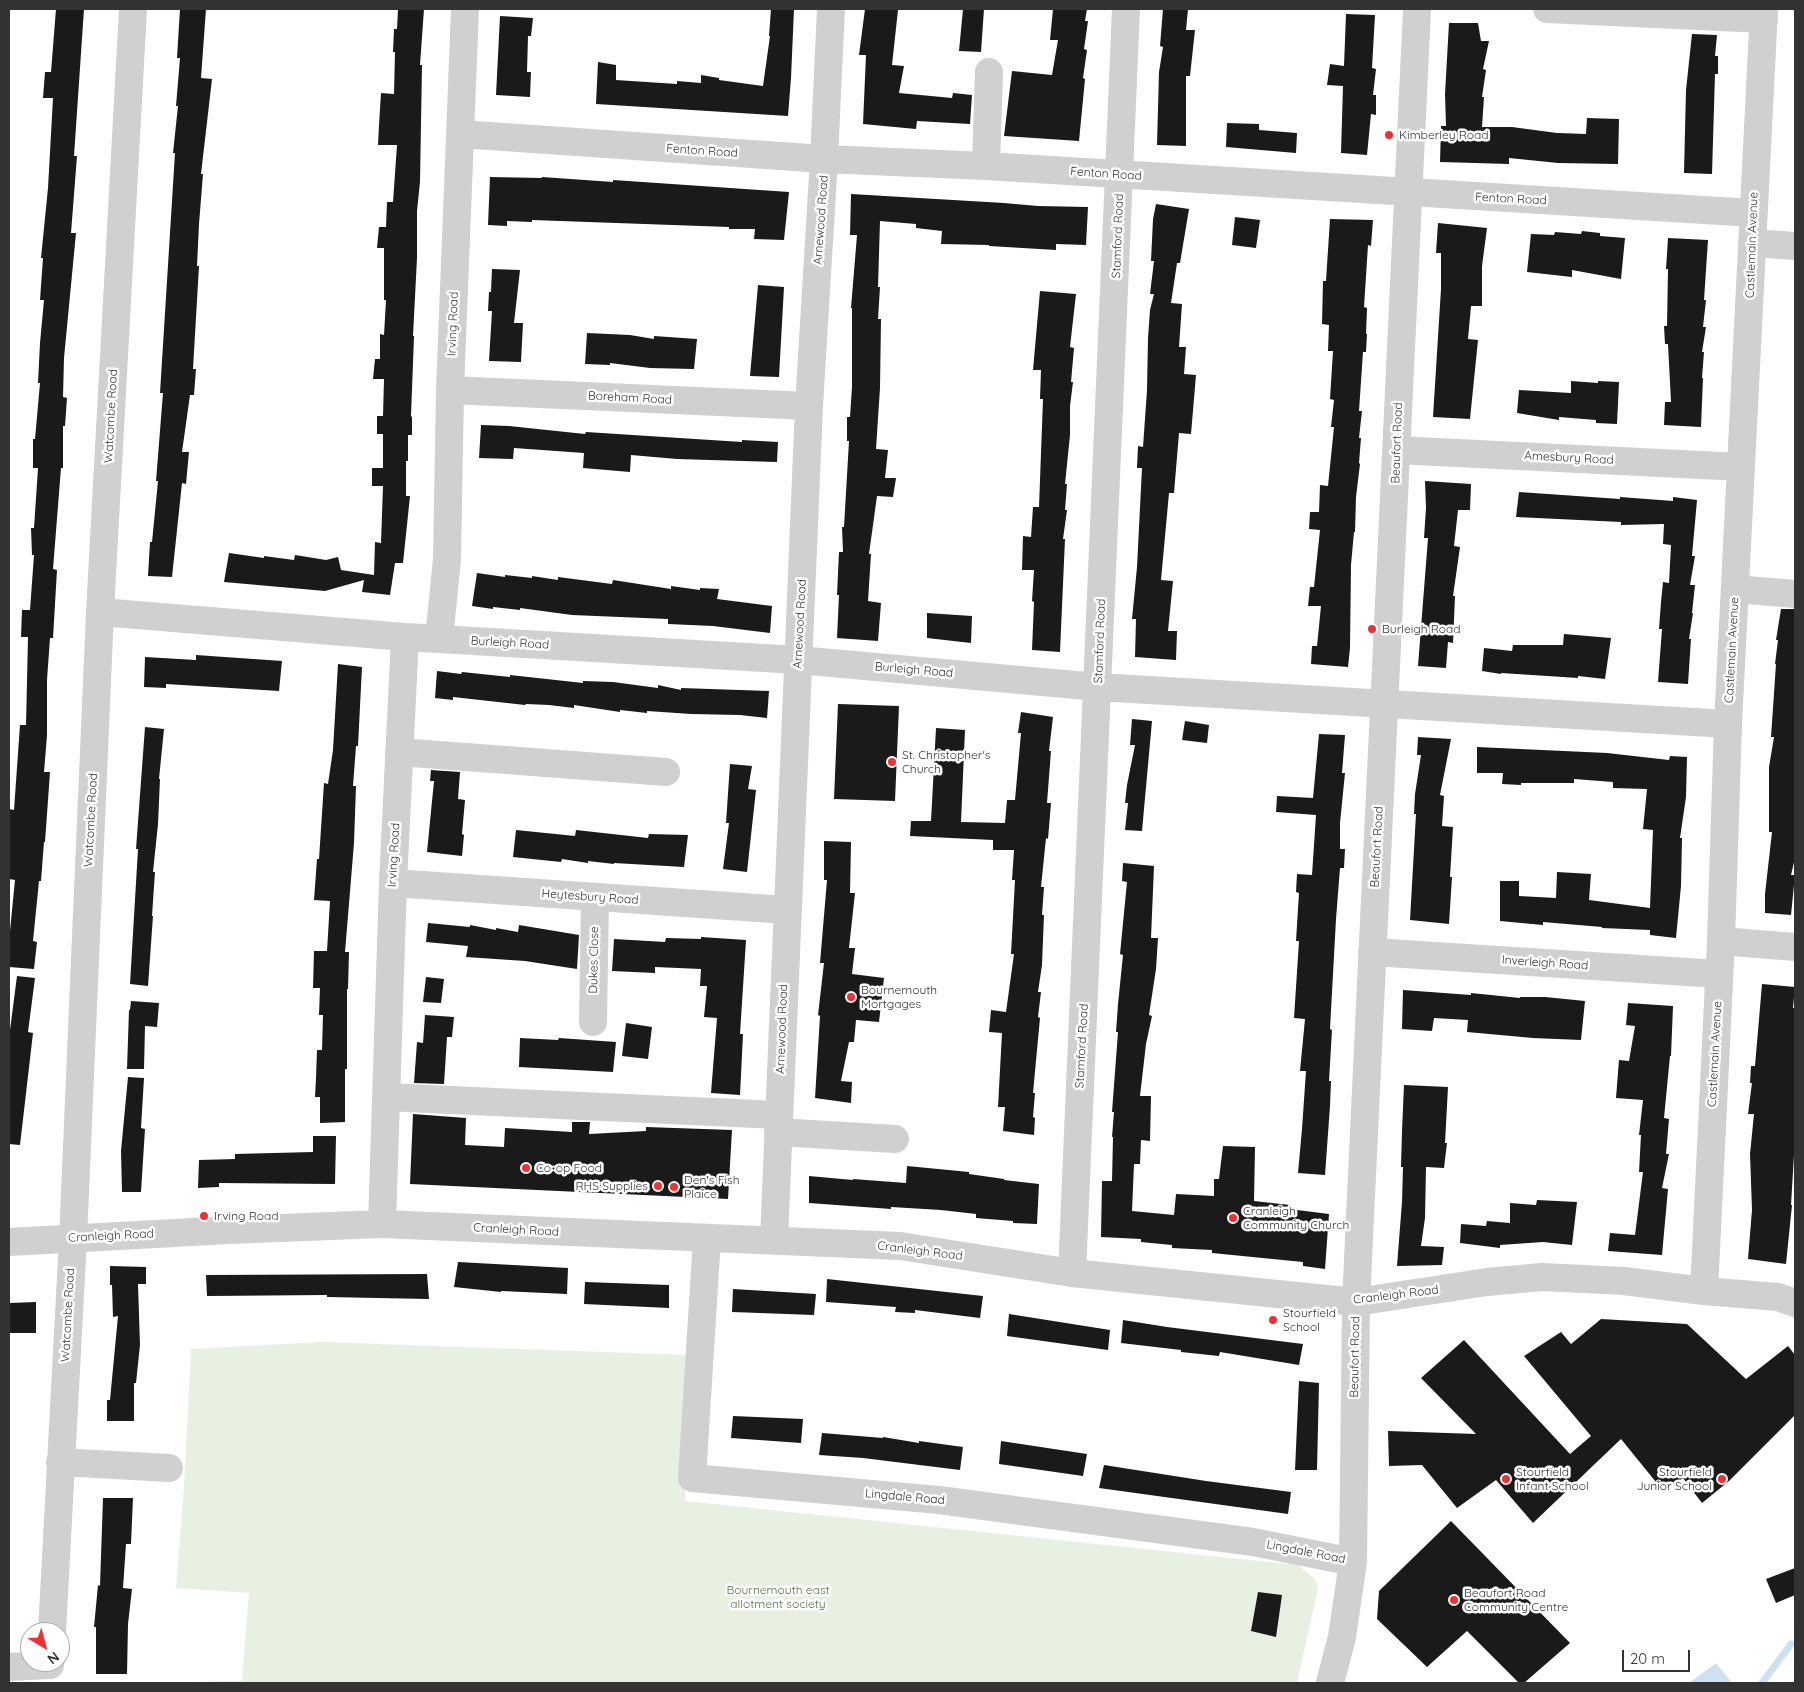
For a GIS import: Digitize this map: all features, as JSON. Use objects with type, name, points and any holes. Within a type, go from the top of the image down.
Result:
[{"type":"street","name":"Watcombe Road","points":[[52,1622],[73,1239],[100,612],[133,9]]},
{"type":"street","name":"Irving Road","points":[[439,639],[447,559],[450,390],[465,9]]},
{"type":"street","name":"Arnewood Road","points":[[774,1240],[786,910],[809,406],[831,9]]},
{"type":"street","name":"Stamford Road","points":[[1072,1273],[1126,9]]},
{"type":"street","name":"Beaufort Road","points":[[1330,1683],[1342,1637],[1353,1562],[1356,1302],[1417,9]]},
{"type":"street","points":[[1547,9],[1764,14]]},
{"type":"street","name":"Castlemain Avenue","points":[[1704,1291],[1721,941],[1728,724],[1764,14]]},
{"type":"street","points":[[986,166],[989,72]]},
{"type":"street","name":"Fenton Road","points":[[460,134],[824,159],[986,166],[1753,213]]},
{"type":"street","points":[[1753,243],[1795,246]]},
{"type":"street","name":"Boreham Road","points":[[450,390],[809,406]]},
{"type":"street","name":"Amesbury Road","points":[[1397,450],[1741,467]]},
{"type":"street","points":[[1735,589],[1795,594]]},
{"type":"street","name":"Burleigh Road","points":[[100,612],[439,639],[798,660],[1098,687],[1728,724]]},
{"type":"street","name":"Irving Road","points":[[382,1224],[393,883],[405,636]]},
{"type":"street","points":[[399,752],[666,772]]},
{"type":"street","name":"Heytesbury Road","points":[[393,883],[786,910]]},
{"type":"street","name":"Dukes Close","points":[[593,1022],[595,898]]},
{"type":"street","points":[[1721,941],[1795,946]]},
{"type":"street","name":"Inverleigh Road","points":[[1372,952],[1719,974]]},
{"type":"street","points":[[386,1096],[778,1123],[895,1139]]},
{"type":"street","name":"Cranleigh Road","points":[[9,1242],[382,1224],[900,1246],[1072,1273],[1356,1302],[1487,1282],[1542,1278],[1624,1281],[1704,1291],[1778,1297],[1795,1303]]},
{"type":"street","name":"Lingdale Road","points":[[707,1238],[692,1478],[939,1500],[1253,1542],[1353,1562]]},
{"type":"street","points":[[60,1462],[169,1468]]},
{"type":"green space","name":"Bournemouth east allotment society","points":[[322,1342],[690,1355],[685,1501],[1298,1565],[1315,1579],[1318,1588],[1297,1683],[137,1683],[242,1681],[249,1593],[176,1588],[184,1487],[191,1349]]},
{"type":"water","points":[[1716,1663],[1732,1683],[1689,1683]]},
{"type":"building","points":[[56,9],[84,9],[74,156],[77,156],[71,233],[76,233],[64,358],[63,397],[67,398],[65,426],[63,426],[63,468],[61,468],[53,569],[57,570],[53,638],[50,638],[47,680],[47,735],[44,772],[50,772],[45,842],[33,941],[37,942],[34,969],[9,967],[9,941],[15,880],[9,879],[9,809],[14,810],[20,725],[26,725],[28,637],[21,637],[22,610],[30,610],[34,555],[32,555],[31,528],[34,528],[38,468],[33,468],[33,439],[35,439],[40,383],[38,383],[44,300],[40,300],[43,258],[41,258],[48,188],[53,98],[43,98],[45,72],[51,72]]},
{"type":"building","points":[[180,9],[206,9],[201,78],[212,79],[201,174],[203,174],[197,266],[199,266],[193,369],[196,369],[194,395],[190,395],[182,452],[189,452],[186,484],[182,483],[172,577],[148,576],[150,542],[152,542],[158,481],[156,481],[163,393],[160,393],[175,153],[173,153],[178,106],[176,106],[180,58],[177,58]]},
{"type":"building","points":[[398,9],[424,9],[420,65],[422,65],[420,182],[417,211],[417,258],[413,336],[412,435],[408,435],[408,461],[406,461],[406,496],[410,496],[403,563],[395,563],[390,595],[362,592],[364,580],[325,591],[224,582],[229,553],[294,560],[295,555],[326,560],[338,557],[341,570],[374,575],[375,542],[381,543],[383,486],[372,486],[372,468],[383,468],[383,434],[377,434],[377,416],[383,416],[384,379],[373,379],[375,359],[380,359],[380,334],[384,335],[386,300],[384,300],[384,248],[377,248],[379,227],[386,227],[387,202],[393,202],[397,145],[378,145],[381,93],[394,94],[394,29],[397,29]]},
{"type":"building","points":[[771,9],[794,9],[788,116],[596,104],[598,62],[616,65],[616,80],[677,84],[677,81],[701,83],[701,75],[719,78],[719,80],[763,86],[770,36]]},
{"type":"building","points":[[865,9],[898,10],[892,65],[904,66],[899,93],[952,98],[953,93],[972,95],[970,124],[917,121],[916,129],[863,124],[866,55],[859,55]]},
{"type":"building","points":[[963,9],[984,9],[981,52],[959,51]]},
{"type":"building","points":[[1053,9],[1087,9],[1085,21],[1088,21],[1084,49],[1087,50],[1083,78],[1085,79],[1079,141],[1004,136],[1012,71],[1052,75],[1058,40],[1050,40]]},
{"type":"building","points":[[1163,9],[1188,9],[1186,30],[1195,30],[1190,76],[1186,76],[1186,146],[1157,145],[1159,72],[1163,47],[1160,46]]},
{"type":"building","points":[[1346,14],[1375,15],[1372,68],[1376,69],[1373,95],[1376,95],[1376,115],[1371,114],[1367,155],[1341,153],[1343,86],[1327,85],[1330,64],[1344,66]]},
{"type":"building","points":[[500,16],[533,18],[531,36],[528,36],[527,72],[531,72],[530,97],[496,95]]},
{"type":"building","points":[[1449,23],[1478,23],[1481,41],[1489,41],[1483,69],[1486,70],[1482,97],[1484,97],[1482,127],[1512,127],[1557,133],[1586,134],[1587,118],[1619,119],[1618,164],[1558,163],[1509,158],[1509,164],[1440,162],[1441,126],[1446,126],[1445,94]]},
{"type":"building","points":[[1692,34],[1717,35],[1715,56],[1718,56],[1718,74],[1715,74],[1712,174],[1684,173],[1686,90]]},
{"type":"building","points":[[1227,123],[1259,124],[1259,130],[1297,133],[1296,153],[1226,147]]},
{"type":"building","points":[[490,177],[542,177],[613,182],[613,180],[789,192],[784,240],[754,239],[755,229],[729,229],[729,227],[532,220],[532,222],[507,221],[507,226],[488,225]]},
{"type":"building","points":[[851,194],[1038,206],[1088,207],[1086,245],[1056,244],[1056,250],[989,245],[941,244],[942,231],[916,228],[916,224],[880,221],[878,319],[881,319],[880,388],[876,449],[888,450],[885,478],[896,478],[893,497],[877,496],[869,554],[871,554],[868,601],[881,603],[878,641],[837,638],[839,552],[843,552],[842,527],[844,527],[849,441],[847,441],[847,417],[850,417],[852,387],[851,308],[857,235],[850,235]]},
{"type":"building","points":[[1156,204],[1189,209],[1180,263],[1177,263],[1171,303],[1182,304],[1179,347],[1186,347],[1184,374],[1196,375],[1191,434],[1179,433],[1174,493],[1169,493],[1161,580],[1173,581],[1168,631],[1177,631],[1176,660],[1135,657],[1136,619],[1132,619],[1137,567],[1142,468],[1137,468],[1138,446],[1143,447],[1150,310],[1154,294],[1150,294],[1154,261],[1151,261],[1153,219]]},
{"type":"building","points":[[1235,217],[1260,220],[1256,248],[1232,245]]},
{"type":"building","points":[[1330,219],[1373,220],[1371,246],[1368,245],[1364,307],[1367,308],[1367,334],[1366,352],[1363,352],[1359,411],[1362,411],[1359,438],[1361,438],[1360,464],[1351,565],[1348,667],[1311,664],[1312,646],[1317,646],[1321,606],[1308,606],[1310,587],[1314,587],[1320,530],[1309,529],[1310,512],[1319,512],[1320,485],[1328,486],[1334,427],[1331,427],[1334,400],[1330,399],[1333,351],[1328,351],[1329,325],[1322,324],[1323,281],[1326,281]]},
{"type":"building","points":[[1438,223],[1487,228],[1482,266],[1482,306],[1471,306],[1468,339],[1478,340],[1470,419],[1433,417],[1441,289],[1441,253],[1436,253]]},
{"type":"building","points":[[1582,231],[1600,233],[1600,236],[1625,238],[1621,279],[1572,270],[1572,277],[1527,272],[1531,234],[1554,235],[1555,232],[1581,234]]},
{"type":"building","points":[[1668,238],[1708,240],[1703,327],[1706,327],[1702,352],[1704,352],[1701,427],[1664,425],[1665,402],[1671,402],[1668,344],[1665,344],[1664,326],[1667,326],[1668,269],[1666,269]]},
{"type":"building","points":[[492,269],[520,270],[514,323],[523,323],[521,362],[489,361],[492,311],[488,311]]},
{"type":"building","points":[[758,285],[784,287],[779,377],[750,376]]},
{"type":"building","points":[[1040,291],[1076,294],[1070,347],[1074,348],[1071,382],[1073,382],[1065,484],[1067,484],[1065,510],[1067,510],[1063,539],[1065,539],[1060,652],[1032,650],[1034,570],[1022,570],[1023,536],[1031,537],[1033,507],[1039,507],[1043,399],[1040,399],[1041,370],[1033,370]]},
{"type":"building","points":[[587,333],[630,335],[654,339],[654,336],[697,339],[694,369],[650,368],[610,363],[610,365],[585,364]]},
{"type":"building","points":[[1571,381],[1619,382],[1617,424],[1596,423],[1596,420],[1559,417],[1559,420],[1517,413],[1519,390],[1571,393]]},
{"type":"building","points":[[481,425],[585,434],[586,432],[742,442],[742,440],[778,442],[777,462],[677,459],[631,455],[630,472],[583,468],[584,453],[514,448],[513,459],[479,458]]},
{"type":"building","points":[[1425,481],[1471,484],[1470,510],[1458,510],[1454,546],[1460,547],[1453,596],[1455,596],[1453,643],[1448,642],[1446,668],[1418,666],[1428,538],[1424,538]]},
{"type":"building","points":[[1519,492],[1620,499],[1620,497],[1673,501],[1673,497],[1697,500],[1692,556],[1695,556],[1690,585],[1695,585],[1689,639],[1691,639],[1688,684],[1658,682],[1662,629],[1659,629],[1661,602],[1663,582],[1669,583],[1671,545],[1663,544],[1664,524],[1621,525],[1621,522],[1516,517]]},
{"type":"building","points":[[477,573],[505,577],[505,575],[532,578],[532,576],[558,580],[558,577],[612,584],[613,580],[671,589],[671,586],[700,590],[700,588],[719,589],[717,599],[772,606],[770,633],[713,626],[668,624],[668,619],[572,615],[520,608],[520,610],[493,607],[493,609],[472,606]]},
{"type":"building","points":[[1781,609],[1795,609],[1795,858],[1791,875],[1795,875],[1791,915],[1765,913],[1765,894],[1772,832],[1769,832],[1769,767],[1774,737],[1771,737],[1778,640],[1776,640]]},
{"type":"building","points":[[927,613],[972,616],[971,643],[927,638]]},
{"type":"building","points":[[1564,634],[1611,638],[1605,679],[1578,676],[1578,678],[1501,674],[1482,671],[1484,648],[1512,651],[1513,645],[1563,645]]},
{"type":"building","points":[[196,655],[282,661],[279,691],[166,684],[166,688],[144,687],[145,657],[196,660]]},
{"type":"building","points":[[338,664],[362,667],[358,746],[356,746],[353,786],[356,786],[354,843],[345,952],[349,952],[345,1122],[320,1123],[320,1097],[315,1097],[317,1050],[322,1050],[323,1015],[319,1015],[320,988],[313,988],[314,951],[327,951],[330,901],[314,900],[324,783],[328,784],[333,750]]},
{"type":"building","points":[[437,671],[510,677],[510,675],[583,683],[583,681],[613,682],[658,688],[658,685],[681,690],[681,688],[769,691],[767,718],[647,711],[647,713],[620,710],[620,712],[574,705],[574,708],[453,697],[453,700],[435,698]]},
{"type":"building","points":[[838,704],[899,706],[895,801],[834,799]]},
{"type":"building","points":[[1021,712],[1053,717],[1049,751],[1051,751],[1047,803],[1051,803],[1041,887],[1044,887],[1042,915],[1044,915],[1042,965],[1038,992],[1041,992],[1038,1017],[1040,1018],[1033,1093],[1035,1093],[1034,1135],[1003,1131],[1005,1107],[998,1107],[1002,1033],[989,1032],[991,1010],[1006,1012],[1014,954],[1011,954],[1015,880],[1012,880],[1014,850],[993,850],[993,840],[910,836],[911,821],[931,821],[936,728],[965,730],[961,822],[1005,823],[1007,800],[1015,800],[1021,733],[1018,733]]},
{"type":"building","points":[[1132,719],[1152,721],[1142,831],[1125,830],[1128,803],[1125,803],[1127,785],[1135,745],[1130,745]]},
{"type":"building","points":[[1185,721],[1209,725],[1207,743],[1182,740]]},
{"type":"building","points":[[145,727],[164,729],[153,872],[155,872],[148,986],[130,984],[138,849],[136,849]]},
{"type":"building","points":[[1319,734],[1345,735],[1342,773],[1345,773],[1340,823],[1340,849],[1345,849],[1344,868],[1340,868],[1336,919],[1330,1029],[1332,1030],[1329,1081],[1331,1081],[1330,1106],[1325,1175],[1298,1173],[1306,1071],[1300,1071],[1305,1019],[1294,1018],[1299,941],[1296,941],[1299,893],[1296,892],[1297,874],[1312,875],[1316,815],[1276,812],[1277,796],[1313,798]]},
{"type":"building","points":[[1418,737],[1451,739],[1440,795],[1444,796],[1442,826],[1453,827],[1449,924],[1410,920],[1416,814],[1414,814],[1415,794],[1421,755],[1417,755]]},
{"type":"building","points":[[1477,747],[1607,753],[1669,760],[1670,756],[1687,757],[1686,797],[1680,838],[1682,838],[1681,886],[1676,938],[1650,935],[1650,930],[1602,928],[1543,922],[1543,925],[1500,921],[1500,881],[1519,881],[1519,896],[1556,898],[1557,872],[1591,874],[1589,900],[1650,908],[1653,830],[1643,829],[1647,789],[1613,788],[1613,782],[1574,779],[1574,783],[1502,784],[1503,773],[1477,773]]},
{"type":"building","points":[[730,764],[752,766],[748,789],[756,790],[747,872],[723,869],[729,823],[726,823]]},
{"type":"building","points":[[431,770],[460,772],[458,799],[465,800],[462,856],[427,852],[434,781],[430,781]]},
{"type":"building","points":[[516,830],[575,836],[576,830],[648,838],[649,834],[688,835],[684,867],[588,861],[588,863],[562,859],[561,862],[513,857]]},
{"type":"building","points":[[824,841],[851,842],[850,893],[855,893],[849,948],[855,948],[852,974],[884,978],[879,1022],[856,1020],[854,1042],[849,1042],[841,1081],[852,1082],[851,1103],[815,1098],[820,1016],[818,1015],[824,963],[820,963],[827,880],[824,880]]},
{"type":"building","points":[[1123,863],[1154,866],[1151,938],[1158,938],[1156,969],[1149,1015],[1152,1016],[1146,1044],[1140,1096],[1151,1096],[1150,1141],[1141,1140],[1140,1164],[1134,1164],[1132,1211],[1174,1215],[1176,1194],[1214,1196],[1214,1179],[1219,1179],[1223,1146],[1255,1147],[1254,1201],[1290,1205],[1289,1209],[1329,1214],[1325,1269],[1303,1266],[1303,1262],[1212,1253],[1212,1250],[1172,1248],[1172,1245],[1141,1242],[1141,1239],[1101,1237],[1102,1181],[1112,1181],[1114,1112],[1112,1112],[1118,1032],[1116,1032],[1123,955],[1120,954],[1127,882],[1122,881]]},
{"type":"building","points":[[428,923],[470,927],[470,925],[518,932],[519,925],[579,935],[577,969],[525,961],[466,957],[468,946],[426,942]]},
{"type":"building","points":[[701,937],[746,940],[740,1034],[743,1034],[740,1095],[711,1093],[717,1018],[704,1017],[707,986],[700,986],[701,969],[655,967],[655,973],[612,971],[614,939],[665,942],[666,938],[701,939]]},
{"type":"building","points":[[17,976],[35,978],[28,1032],[33,1033],[20,1145],[9,1144],[9,1030]]},
{"type":"building","points":[[426,977],[444,979],[441,1003],[423,1002]]},
{"type":"building","points":[[1762,984],[1795,987],[1793,1008],[1795,1008],[1794,1155],[1792,1205],[1786,1264],[1748,1259],[1752,1210],[1750,1154],[1754,1114],[1748,1114],[1752,1083],[1750,1083],[1751,1066],[1755,1066]]},
{"type":"building","points":[[1403,990],[1471,995],[1471,993],[1520,998],[1545,997],[1585,1001],[1581,1040],[1467,1032],[1468,1020],[1434,1018],[1432,1031],[1402,1029]]},
{"type":"building","points":[[131,1001],[159,1003],[157,1027],[145,1026],[144,1069],[127,1069]]},
{"type":"building","points":[[1628,1003],[1673,1006],[1671,1056],[1664,1118],[1669,1119],[1666,1154],[1669,1154],[1662,1188],[1668,1189],[1662,1255],[1608,1251],[1610,1233],[1635,1235],[1643,1172],[1639,1172],[1641,1135],[1639,1135],[1643,1100],[1616,1098],[1619,1060],[1629,1061],[1635,1026],[1626,1025]]},
{"type":"building","points":[[425,1015],[454,1017],[452,1037],[447,1037],[444,1084],[414,1083],[417,1042],[423,1043]]},
{"type":"building","points":[[626,1023],[652,1027],[648,1059],[622,1056]]},
{"type":"building","points":[[520,1038],[558,1040],[559,1038],[616,1042],[613,1072],[519,1067]]},
{"type":"building","points":[[128,1077],[144,1078],[141,1128],[145,1129],[141,1192],[122,1192],[121,1151]]},
{"type":"building","points":[[1404,1085],[1448,1087],[1445,1143],[1447,1143],[1444,1168],[1426,1167],[1425,1218],[1421,1246],[1444,1247],[1442,1265],[1397,1266],[1402,1202],[1403,1167],[1401,1167]]},
{"type":"building","points":[[413,1114],[466,1118],[465,1145],[504,1147],[505,1128],[572,1132],[572,1122],[590,1122],[589,1134],[646,1131],[646,1127],[732,1130],[728,1199],[410,1184]]},
{"type":"building","points":[[313,1136],[336,1136],[335,1184],[219,1183],[219,1187],[198,1188],[199,1160],[235,1159],[235,1154],[313,1152]]},
{"type":"building","points":[[907,1166],[969,1172],[969,1174],[1004,1180],[1039,1184],[1037,1224],[976,1218],[976,1214],[941,1210],[891,1207],[891,1209],[809,1203],[809,1176],[906,1183]]},
{"type":"building","points":[[1537,1200],[1577,1202],[1572,1245],[1543,1242],[1500,1245],[1500,1248],[1460,1243],[1461,1224],[1486,1226],[1487,1221],[1510,1223],[1510,1203],[1536,1205]]},
{"type":"building","points":[[458,1262],[568,1268],[567,1294],[501,1292],[454,1287]]},
{"type":"building","points":[[110,1266],[146,1267],[146,1284],[138,1284],[140,1345],[136,1383],[134,1383],[134,1421],[107,1421],[107,1400],[110,1400],[118,1316],[113,1317]]},
{"type":"building","points":[[427,1274],[429,1299],[327,1297],[327,1295],[207,1296],[206,1275]]},
{"type":"building","points":[[827,1279],[983,1296],[980,1318],[915,1310],[915,1313],[895,1312],[896,1307],[826,1302]]},
{"type":"building","points":[[585,1282],[669,1285],[669,1308],[584,1304]]},
{"type":"building","points":[[733,1289],[816,1294],[814,1315],[732,1312]]},
{"type":"building","points":[[36,1302],[36,1333],[10,1333],[10,1303]]},
{"type":"building","points":[[1009,1314],[1110,1330],[1108,1350],[1007,1336]]},
{"type":"building","points":[[1601,1319],[1687,1324],[1746,1379],[1788,1346],[1795,1355],[1795,1415],[1729,1481],[1702,1503],[1683,1478],[1664,1492],[1621,1439],[1533,1523],[1496,1480],[1457,1508],[1422,1465],[1389,1466],[1388,1431],[1476,1434],[1421,1378],[1464,1340],[1570,1454],[1591,1436],[1524,1356],[1561,1332],[1571,1344]]},
{"type":"building","points":[[1123,1320],[1303,1344],[1299,1365],[1220,1352],[1219,1356],[1121,1343]]},
{"type":"building","points":[[1299,1381],[1319,1383],[1317,1470],[1295,1470]]},
{"type":"building","points":[[733,1416],[803,1419],[801,1443],[731,1438]]},
{"type":"building","points":[[822,1433],[883,1437],[963,1447],[960,1470],[863,1458],[819,1455]]},
{"type":"building","points":[[1001,1441],[1087,1454],[1083,1476],[999,1464]]},
{"type":"building","points":[[1104,1465],[1291,1492],[1288,1514],[1099,1488]]},
{"type":"building","points":[[103,1498],[133,1498],[131,1544],[126,1544],[123,1588],[132,1589],[128,1624],[127,1674],[96,1674],[96,1627],[94,1627],[98,1585],[100,1586]]},
{"type":"building","name":"Beaufort Road Community Centre","points":[[1451,1521],[1570,1643],[1524,1683],[1519,1683],[1467,1631],[1427,1667],[1377,1619],[1379,1591]]},
{"type":"building","points":[[1795,1568],[1795,1595],[1776,1603],[1766,1579]]},
{"type":"building","points":[[1258,1592],[1282,1595],[1276,1637],[1251,1631]]},
{"type":"waterway","points":[[1762,1683],[1791,1644]]},
{"type":"place","name":"Kimberley Road","points":[[1389,135]]},
{"type":"place","name":"Burleigh Road","points":[[1372,629]]},
{"type":"place","name":"St. Christopher's Church","points":[[892,762]]},
{"type":"place","name":"Bournemouth Mortgages","points":[[851,997]]},
{"type":"place","name":"Co-op Food","points":[[526,1168]]},
{"type":"place","name":"RHS Supplies","points":[[658,1186]]},
{"type":"place","name":"Den's Fish Plaice","points":[[674,1187]]},
{"type":"place","name":"Irving Road","points":[[204,1216]]},
{"type":"place","name":"Cranleigh Community Church","points":[[1233,1218]]},
{"type":"place","name":"Stourfield School","points":[[1273,1320]]},
{"type":"place","name":"Stourfield Infant School","points":[[1506,1479]]},
{"type":"place","name":"Stourfield Junior School","points":[[1722,1479]]},
{"type":"place","name":"Beaufort Road Community Centre","points":[[1454,1600]]}]
